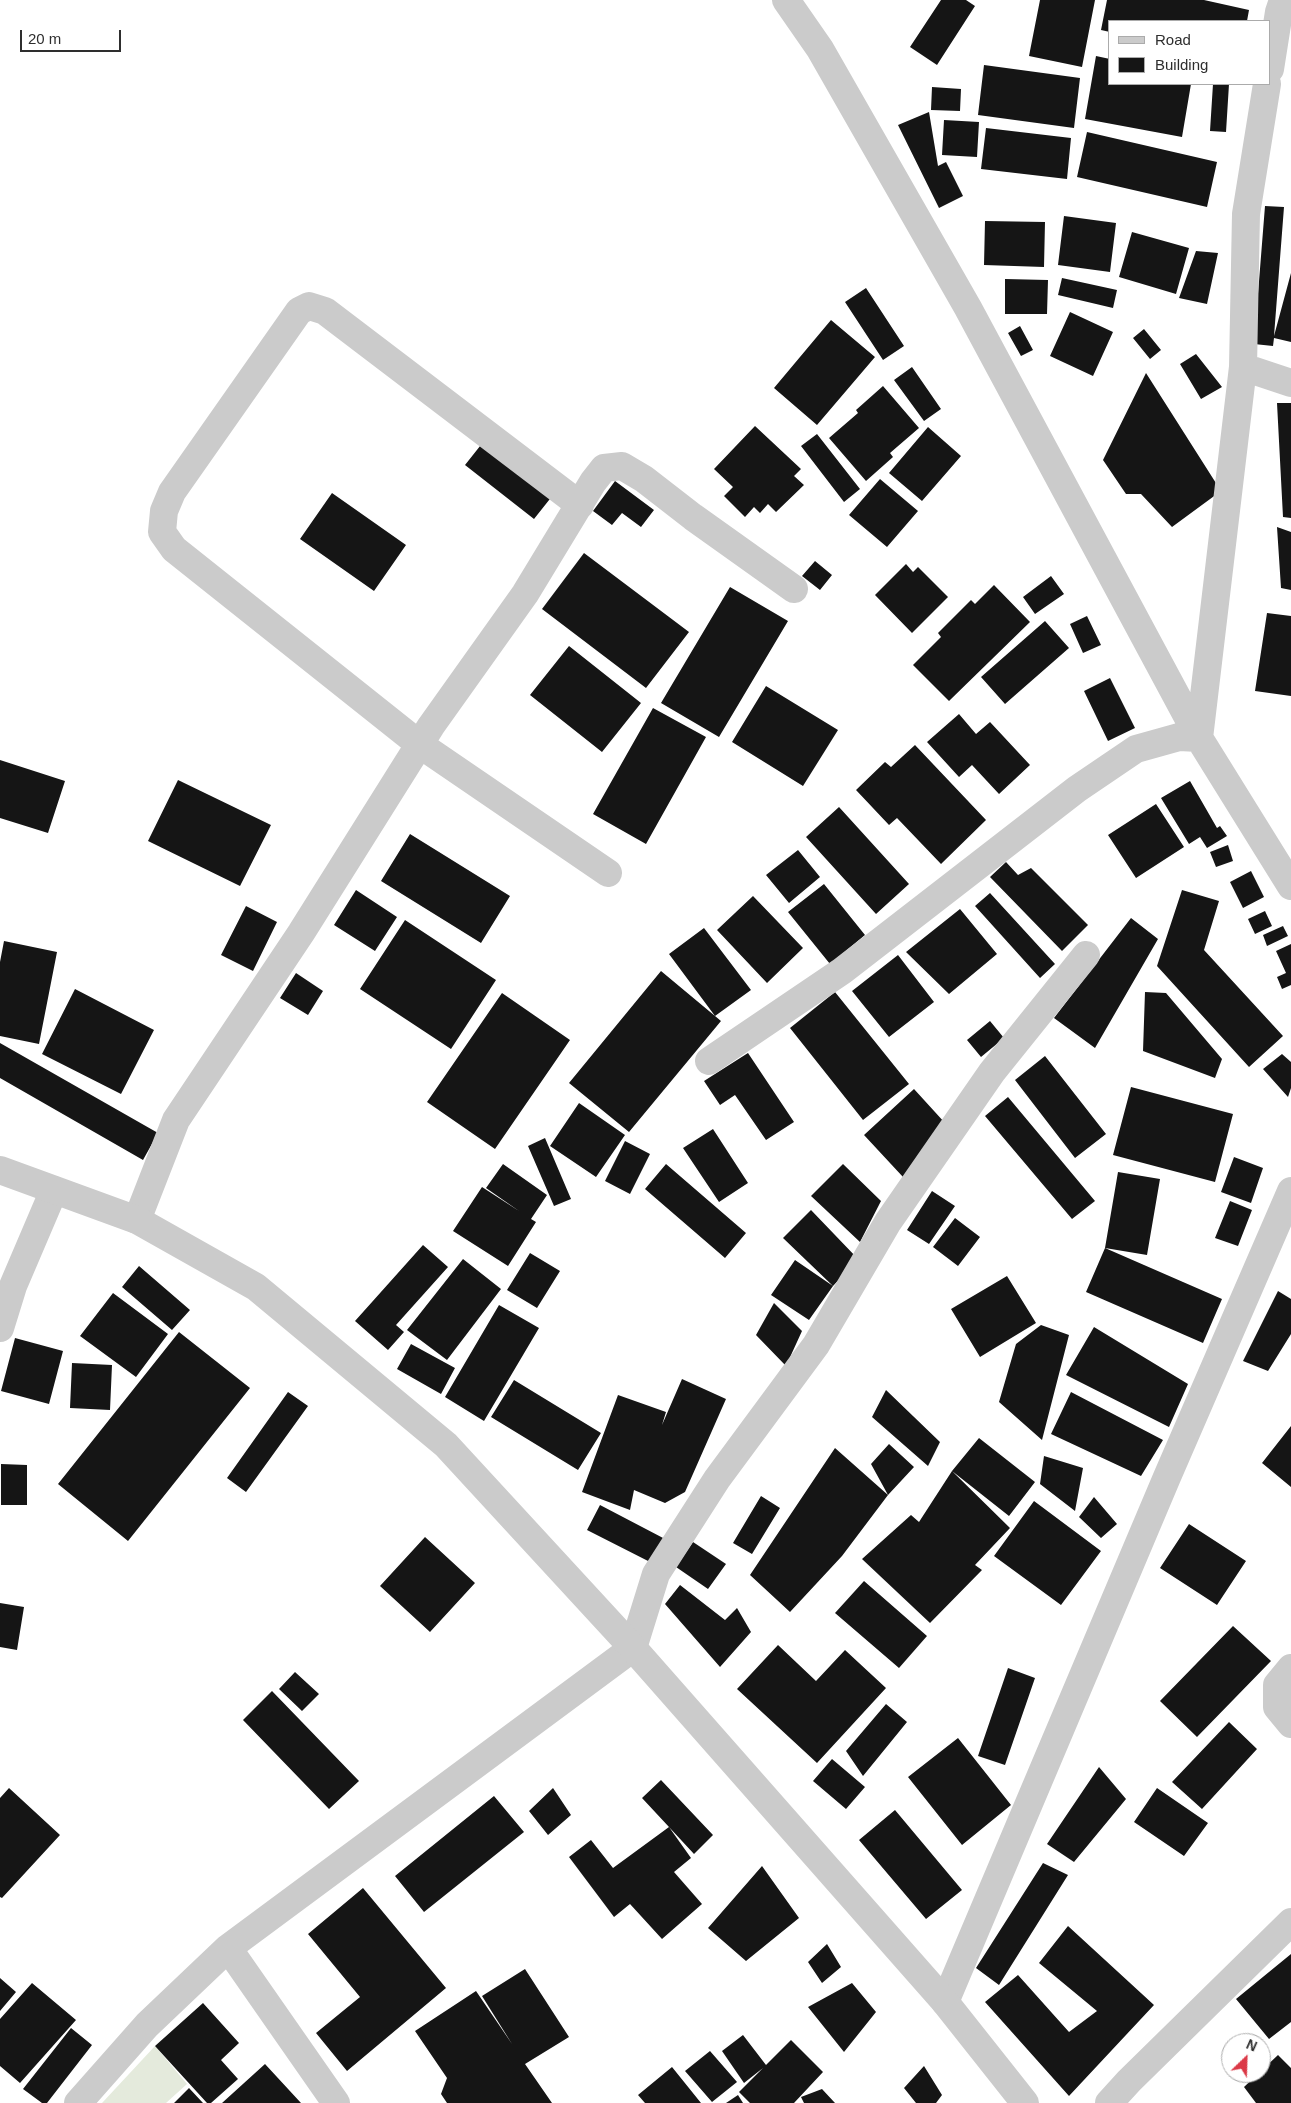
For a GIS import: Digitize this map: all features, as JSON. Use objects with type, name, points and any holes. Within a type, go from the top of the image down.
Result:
[{"type":"street","points":[[786,0],[820,49],[968,308],[1199,738],[1291,886]]},
{"type":"street","points":[[1271,65],[1285,9]]},
{"type":"street","points":[[1199,738],[1243,366],[1246,214],[1267,85]]},
{"type":"street","points":[[580,505],[325,311],[309,306],[299,311],[172,492],[164,511],[162,532],[174,549],[419,744],[608,873]]},
{"type":"street","points":[[1243,366],[1291,384]]},
{"type":"street","points":[[137,1220],[176,1120],[301,933],[419,744],[525,594],[604,468],[622,466],[644,479],[794,589]]},
{"type":"street","points":[[709,1061],[842,971],[1077,789],[1136,749],[1179,736],[1199,738]]},
{"type":"street","points":[[78,2103],[148,2025],[228,1948],[633,1648],[656,1574],[717,1479],[816,1344],[888,1222],[987,1080],[1086,955]]},
{"type":"street","points":[[0,1170],[137,1220],[256,1288],[446,1445],[633,1648],[945,2002],[1025,2103]]},
{"type":"street","points":[[0,1328],[13,1286],[54,1190]]},
{"type":"street","points":[[945,2002],[1167,1477],[1291,1191]]},
{"type":"street","points":[[1291,1668],[1278,1685],[1277,1706],[1291,1724]]},
{"type":"street","points":[[1109,2103],[1291,1922]]},
{"type":"street","points":[[228,1948],[336,2103]]},
{"type":"shaded area","points":[[155,2046],[187,2084],[166,2103],[102,2103]]},
{"type":"building","points":[[941,0],[966,0],[975,6],[937,65],[910,47]]},
{"type":"building","points":[[1040,0],[1095,0],[1082,67],[1029,56]]},
{"type":"building","points":[[1107,0],[1204,0],[1249,10],[1247,20],[1108,20],[1108,32],[1101,30]]},
{"type":"building","points":[[1096,56],[1108,59],[1108,85],[1191,85],[1182,137],[1085,119]]},
{"type":"building","points":[[984,65],[1080,78],[1074,128],[978,115]]},
{"type":"building","points":[[1213,85],[1229,85],[1226,132],[1210,131]]},
{"type":"building","points":[[932,87],[961,89],[960,111],[931,110]]},
{"type":"building","points":[[929,112],[938,166],[946,162],[963,196],[939,208],[898,125]]},
{"type":"building","points":[[944,120],[979,122],[977,157],[942,155]]},
{"type":"building","points":[[986,128],[1071,138],[1067,179],[981,169]]},
{"type":"building","points":[[1087,132],[1217,162],[1207,207],[1077,177]]},
{"type":"building","points":[[1265,206],[1284,207],[1274,336],[1291,273],[1291,342],[1274,338],[1273,346],[1254,344]]},
{"type":"building","points":[[1064,216],[1116,223],[1110,272],[1058,265]]},
{"type":"building","points":[[985,221],[1045,222],[1044,267],[984,265]]},
{"type":"building","points":[[1132,232],[1189,248],[1176,294],[1119,277]]},
{"type":"building","points":[[1196,251],[1218,253],[1207,304],[1179,298]]},
{"type":"building","points":[[1062,278],[1117,290],[1113,308],[1058,295]]},
{"type":"building","points":[[1005,279],[1048,280],[1047,314],[1005,314]]},
{"type":"building","points":[[866,288],[904,346],[883,360],[845,302]]},
{"type":"building","points":[[1070,312],[1113,332],[1093,376],[1050,356]]},
{"type":"building","points":[[831,320],[875,357],[817,425],[774,388]]},
{"type":"building","points":[[1020,326],[1033,350],[1021,356],[1008,333]]},
{"type":"building","points":[[1144,329],[1161,350],[1150,359],[1133,338]]},
{"type":"building","points":[[1196,354],[1222,387],[1201,399],[1180,364]]},
{"type":"building","points":[[912,367],[941,409],[924,421],[894,380]]},
{"type":"building","points":[[1146,373],[1221,491],[1172,527],[1141,494],[1126,494],[1103,460]]},
{"type":"building","points":[[883,386],[919,428],[890,453],[893,457],[866,481],[829,438],[858,413],[856,410]]},
{"type":"building","points":[[1277,403],[1291,403],[1291,518],[1283,517]]},
{"type":"building","points":[[755,426],[801,469],[794,476],[804,485],[776,512],[768,504],[760,513],[754,507],[745,517],[724,496],[733,487],[714,469]]},
{"type":"building","points":[[928,427],[961,456],[922,501],[889,473]]},
{"type":"building","points":[[817,434],[860,489],[844,502],[801,446]]},
{"type":"building","points":[[488,436],[557,490],[534,519],[465,465]]},
{"type":"building","points":[[880,479],[918,511],[887,547],[849,515]]},
{"type":"building","points":[[615,481],[654,510],[641,527],[622,513],[612,525],[593,511]]},
{"type":"building","points":[[332,493],[406,545],[374,591],[300,539]]},
{"type":"building","points":[[1277,527],[1291,532],[1291,590],[1281,588]]},
{"type":"building","points":[[584,553],[689,632],[646,688],[542,609]]},
{"type":"building","points":[[815,561],[832,575],[820,590],[802,576]]},
{"type":"building","points":[[906,564],[913,572],[918,567],[948,597],[912,633],[875,595]]},
{"type":"building","points":[[1051,576],[1064,594],[1035,614],[1023,597]]},
{"type":"building","points":[[994,585],[1030,622],[949,701],[913,665],[941,637],[938,633],[971,600],[975,604]]},
{"type":"building","points":[[730,587],[788,621],[719,737],[661,703]]},
{"type":"building","points":[[1267,613],[1291,616],[1291,696],[1255,691]]},
{"type":"building","points":[[1087,616],[1101,645],[1083,653],[1070,624]]},
{"type":"building","points":[[1045,621],[1069,648],[1005,704],[981,677]]},
{"type":"building","points":[[569,646],[641,703],[602,752],[530,695]]},
{"type":"building","points":[[1110,678],[1135,728],[1108,741],[1084,691]]},
{"type":"building","points":[[766,686],[838,730],[803,786],[732,742]]},
{"type":"building","points":[[653,708],[706,737],[646,844],[593,814]]},
{"type":"building","points":[[959,714],[976,734],[990,722],[1030,765],[999,794],[972,765],[959,777],[927,742]]},
{"type":"building","points":[[915,745],[986,820],[941,864],[897,818],[889,825],[856,790],[885,762],[891,767]]},
{"type":"building","points":[[0,760],[65,781],[48,833],[0,818]]},
{"type":"building","points":[[178,780],[271,825],[240,886],[148,841]]},
{"type":"building","points":[[1190,781],[1217,828],[1220,826],[1227,836],[1207,848],[1200,837],[1189,844],[1161,798]]},
{"type":"building","points":[[1156,804],[1184,847],[1136,878],[1108,835]]},
{"type":"building","points":[[839,807],[909,884],[876,914],[806,837]]},
{"type":"building","points":[[410,834],[510,896],[481,943],[381,881]]},
{"type":"building","points":[[1228,845],[1233,861],[1216,867],[1210,852]]},
{"type":"building","points":[[798,850],[820,877],[789,903],[766,875]]},
{"type":"building","points":[[1006,862],[1018,875],[1031,868],[1088,925],[1062,951],[990,877]]},
{"type":"building","points":[[1251,871],[1264,897],[1243,908],[1230,882]]},
{"type":"building","points":[[824,884],[865,935],[830,964],[788,912]]},
{"type":"building","points":[[356,890],[397,917],[375,951],[334,925]]},
{"type":"building","points":[[1182,890],[1219,901],[1204,950],[1283,1036],[1249,1067],[1157,966]]},
{"type":"building","points":[[990,893],[1055,964],[1040,978],[975,906]]},
{"type":"building","points":[[753,896],[803,948],[767,983],[717,930]]},
{"type":"building","points":[[246,906],[277,922],[253,971],[221,955]]},
{"type":"building","points":[[960,909],[997,954],[949,994],[906,952]]},
{"type":"building","points":[[1265,911],[1272,926],[1255,934],[1248,919]]},
{"type":"building","points":[[1131,918],[1158,939],[1095,1048],[1054,1018]]},
{"type":"building","points":[[405,920],[496,980],[451,1049],[360,989]]},
{"type":"building","points":[[1283,926],[1288,936],[1267,946],[1263,935]]},
{"type":"building","points":[[704,928],[751,990],[715,1016],[669,954]]},
{"type":"building","points":[[4,941],[57,952],[39,1044],[0,1036],[0,962]]},
{"type":"building","points":[[1291,944],[1291,985],[1282,989],[1277,977],[1286,973],[1276,951]]},
{"type":"building","points":[[898,955],[934,1002],[889,1037],[852,991]]},
{"type":"building","points":[[661,971],[721,1021],[629,1132],[569,1083]]},
{"type":"building","points":[[296,973],[323,991],[308,1015],[280,998]]},
{"type":"building","points":[[75,989],[154,1030],[121,1094],[42,1054]]},
{"type":"building","points":[[835,992],[909,1084],[863,1120],[790,1028]]},
{"type":"building","points":[[1145,992],[1166,993],[1222,1059],[1215,1078],[1143,1051]]},
{"type":"building","points":[[502,993],[570,1040],[495,1149],[427,1102]]},
{"type":"building","points":[[990,1021],[1004,1038],[981,1057],[967,1040]]},
{"type":"building","points":[[0,1043],[158,1133],[143,1160],[0,1078]]},
{"type":"building","points":[[748,1053],[794,1122],[766,1140],[735,1095],[720,1105],[704,1081]]},
{"type":"building","points":[[1282,1054],[1291,1062],[1291,1088],[1288,1097],[1263,1069]]},
{"type":"building","points":[[1045,1056],[1106,1134],[1075,1158],[1015,1080]]},
{"type":"building","points":[[1131,1087],[1233,1114],[1215,1182],[1113,1155]]},
{"type":"building","points":[[914,1089],[945,1123],[903,1177],[864,1135]]},
{"type":"building","points":[[1008,1097],[1095,1201],[1072,1219],[985,1116]]},
{"type":"building","points":[[579,1103],[625,1135],[596,1177],[550,1146]]},
{"type":"building","points":[[713,1129],[748,1183],[719,1202],[683,1148]]},
{"type":"building","points":[[545,1138],[571,1199],[554,1206],[528,1146]]},
{"type":"building","points":[[625,1141],[650,1154],[630,1194],[605,1181]]},
{"type":"building","points":[[1234,1157],[1263,1168],[1251,1203],[1221,1192]]},
{"type":"building","points":[[503,1164],[547,1195],[531,1219],[536,1222],[508,1266],[453,1231],[482,1187],[519,1211],[486,1188]]},
{"type":"building","points":[[666,1164],[746,1233],[725,1258],[645,1189]]},
{"type":"building","points":[[843,1164],[881,1201],[860,1242],[811,1196]]},
{"type":"building","points":[[1118,1172],[1160,1179],[1147,1255],[1105,1248]]},
{"type":"building","points":[[932,1191],[955,1206],[929,1244],[907,1230]]},
{"type":"building","points":[[1230,1201],[1252,1210],[1238,1246],[1215,1238]]},
{"type":"building","points":[[811,1210],[858,1259],[833,1286],[783,1238]]},
{"type":"building","points":[[955,1218],[980,1237],[958,1266],[933,1247]]},
{"type":"building","points":[[423,1245],[448,1267],[396,1325],[404,1332],[388,1350],[355,1321]]},
{"type":"building","points":[[1105,1248],[1222,1299],[1203,1343],[1086,1292]]},
{"type":"building","points":[[530,1253],[560,1271],[537,1308],[507,1290]]},
{"type":"building","points":[[463,1259],[501,1289],[447,1360],[407,1330]]},
{"type":"building","points":[[795,1260],[833,1286],[809,1320],[771,1295]]},
{"type":"building","points":[[139,1266],[190,1310],[172,1330],[122,1287]]},
{"type":"building","points":[[1007,1276],[1036,1323],[980,1357],[951,1309]]},
{"type":"building","points":[[1278,1291],[1291,1299],[1291,1334],[1268,1371],[1243,1361]]},
{"type":"building","points":[[113,1293],[168,1334],[136,1377],[80,1336]]},
{"type":"building","points":[[774,1303],[802,1331],[786,1366],[756,1335]]},
{"type":"building","points":[[499,1305],[539,1328],[484,1421],[445,1397]]},
{"type":"building","points":[[1041,1325],[1069,1335],[1042,1440],[999,1402],[1016,1344]]},
{"type":"building","points":[[1094,1327],[1188,1384],[1169,1427],[1066,1375]]},
{"type":"building","points":[[179,1332],[250,1388],[128,1541],[58,1484]]},
{"type":"building","points":[[15,1338],[63,1351],[49,1404],[1,1391]]},
{"type":"building","points":[[411,1344],[455,1368],[441,1394],[397,1369]]},
{"type":"building","points":[[72,1363],[112,1365],[110,1410],[70,1408]]},
{"type":"building","points":[[682,1379],[726,1399],[685,1492],[665,1503],[634,1490],[630,1510],[582,1492],[618,1395],[666,1412],[662,1425]]},
{"type":"building","points":[[514,1380],[601,1433],[578,1470],[491,1417]]},
{"type":"building","points":[[886,1390],[940,1442],[928,1466],[872,1417]]},
{"type":"building","points":[[288,1392],[308,1406],[246,1492],[227,1478]]},
{"type":"building","points":[[1071,1392],[1163,1440],[1141,1476],[1051,1434]]},
{"type":"building","points":[[1291,1426],[1291,1487],[1262,1463]]},
{"type":"building","points":[[979,1438],[1035,1482],[1009,1516],[952,1471]]},
{"type":"building","points":[[889,1444],[914,1467],[888,1495],[871,1464]]},
{"type":"building","points":[[835,1448],[888,1495],[842,1556],[790,1612],[750,1575]]},
{"type":"building","points":[[1044,1456],[1083,1468],[1075,1511],[1040,1484]]},
{"type":"building","points":[[1,1464],[27,1465],[27,1505],[1,1505]]},
{"type":"building","points":[[952,1471],[1010,1528],[975,1565],[982,1570],[930,1623],[862,1559],[911,1515],[919,1522]]},
{"type":"building","points":[[761,1496],[780,1508],[752,1554],[733,1543]]},
{"type":"building","points":[[1094,1497],[1117,1524],[1101,1538],[1079,1517]]},
{"type":"building","points":[[1034,1501],[1101,1551],[1061,1605],[994,1556]]},
{"type":"building","points":[[600,1505],[665,1539],[652,1563],[587,1530]]},
{"type":"building","points":[[1189,1524],[1246,1561],[1217,1605],[1160,1568]]},
{"type":"building","points":[[425,1537],[475,1583],[430,1632],[380,1586]]},
{"type":"building","points":[[693,1542],[726,1564],[708,1589],[676,1567]]},
{"type":"building","points":[[864,1581],[927,1636],[899,1668],[835,1613]]},
{"type":"building","points":[[680,1585],[725,1620],[737,1608],[751,1632],[720,1667],[665,1604]]},
{"type":"building","points":[[0,1603],[24,1607],[17,1650],[0,1647]]},
{"type":"building","points":[[1233,1626],[1271,1661],[1197,1737],[1160,1701]]},
{"type":"building","points":[[778,1645],[816,1681],[845,1650],[886,1688],[817,1763],[737,1689]]},
{"type":"building","points":[[1008,1668],[1035,1678],[1005,1765],[978,1756]]},
{"type":"building","points":[[295,1672],[319,1694],[302,1711],[279,1689]]},
{"type":"building","points":[[272,1691],[359,1781],[329,1809],[243,1720]]},
{"type":"building","points":[[886,1704],[907,1722],[863,1776],[846,1751]]},
{"type":"building","points":[[1229,1722],[1257,1749],[1202,1809],[1172,1782]]},
{"type":"building","points":[[958,1738],[1011,1805],[962,1845],[908,1777]]},
{"type":"building","points":[[832,1759],[865,1787],[846,1809],[813,1781]]},
{"type":"building","points":[[1099,1767],[1126,1799],[1074,1862],[1047,1844]]},
{"type":"building","points":[[661,1780],[713,1835],[694,1854],[642,1798]]},
{"type":"building","points":[[9,1788],[60,1835],[2,1898],[0,1897],[0,1798]]},
{"type":"building","points":[[553,1788],[571,1815],[548,1835],[529,1811]]},
{"type":"building","points":[[1157,1788],[1208,1823],[1184,1856],[1134,1822]]},
{"type":"building","points":[[494,1796],[524,1832],[424,1912],[395,1876]]},
{"type":"building","points":[[895,1810],[962,1890],[926,1919],[859,1840]]},
{"type":"building","points":[[669,1827],[691,1858],[674,1872],[702,1904],[662,1939],[630,1904],[614,1917],[569,1857],[591,1840],[613,1868]]},
{"type":"building","points":[[1043,1863],[1068,1875],[999,1985],[976,1968]]},
{"type":"building","points":[[762,1866],[799,1918],[746,1961],[708,1928]]},
{"type":"building","points":[[363,1888],[446,1988],[347,2071],[316,2033],[360,1997],[308,1934]]},
{"type":"building","points":[[1068,1926],[1154,2005],[1069,2096],[985,2002],[1018,1975],[1069,2032],[1097,2011],[1039,1963]]},
{"type":"building","points":[[827,1944],[841,1967],[822,1983],[808,1962]]},
{"type":"building","points":[[1291,1954],[1291,2022],[1271,2037],[1271,2033],[1264,2033],[1236,1999]]},
{"type":"building","points":[[525,1969],[569,2037],[525,2064],[552,2103],[447,2103],[441,2094],[447,2078],[415,2031],[476,1991],[512,2044],[482,1996]]},
{"type":"building","points":[[0,1978],[16,1992],[0,2011]]},
{"type":"building","points":[[32,1983],[76,2020],[20,2083],[0,2066],[0,2019]]},
{"type":"building","points":[[852,1983],[876,2012],[844,2052],[808,2007]]},
{"type":"building","points":[[203,2003],[239,2043],[221,2060],[238,2079],[211,2103],[207,2103],[155,2046]]},
{"type":"building","points":[[71,2028],[92,2045],[47,2103],[42,2103],[23,2089]]},
{"type":"building","points":[[743,2035],[766,2065],[791,2040],[823,2072],[794,2103],[750,2103],[739,2092],[763,2068],[744,2083],[722,2051]]},
{"type":"building","points":[[710,2051],[737,2082],[712,2102],[685,2071]]},
{"type":"building","points":[[1278,2055],[1291,2068],[1291,2103],[1256,2103],[1244,2087],[1248,2083],[1271,2083],[1271,2062]]},
{"type":"building","points":[[265,2064],[301,2103],[222,2103]]},
{"type":"building","points":[[924,2066],[942,2095],[936,2103],[916,2103],[904,2088]]},
{"type":"building","points":[[672,2067],[701,2103],[645,2103],[638,2095]]},
{"type":"building","points":[[189,2088],[203,2103],[174,2103]]},
{"type":"building","points":[[822,2089],[835,2103],[804,2103],[801,2097]]},
{"type":"building","points":[[738,2095],[743,2103],[726,2103]]}]
